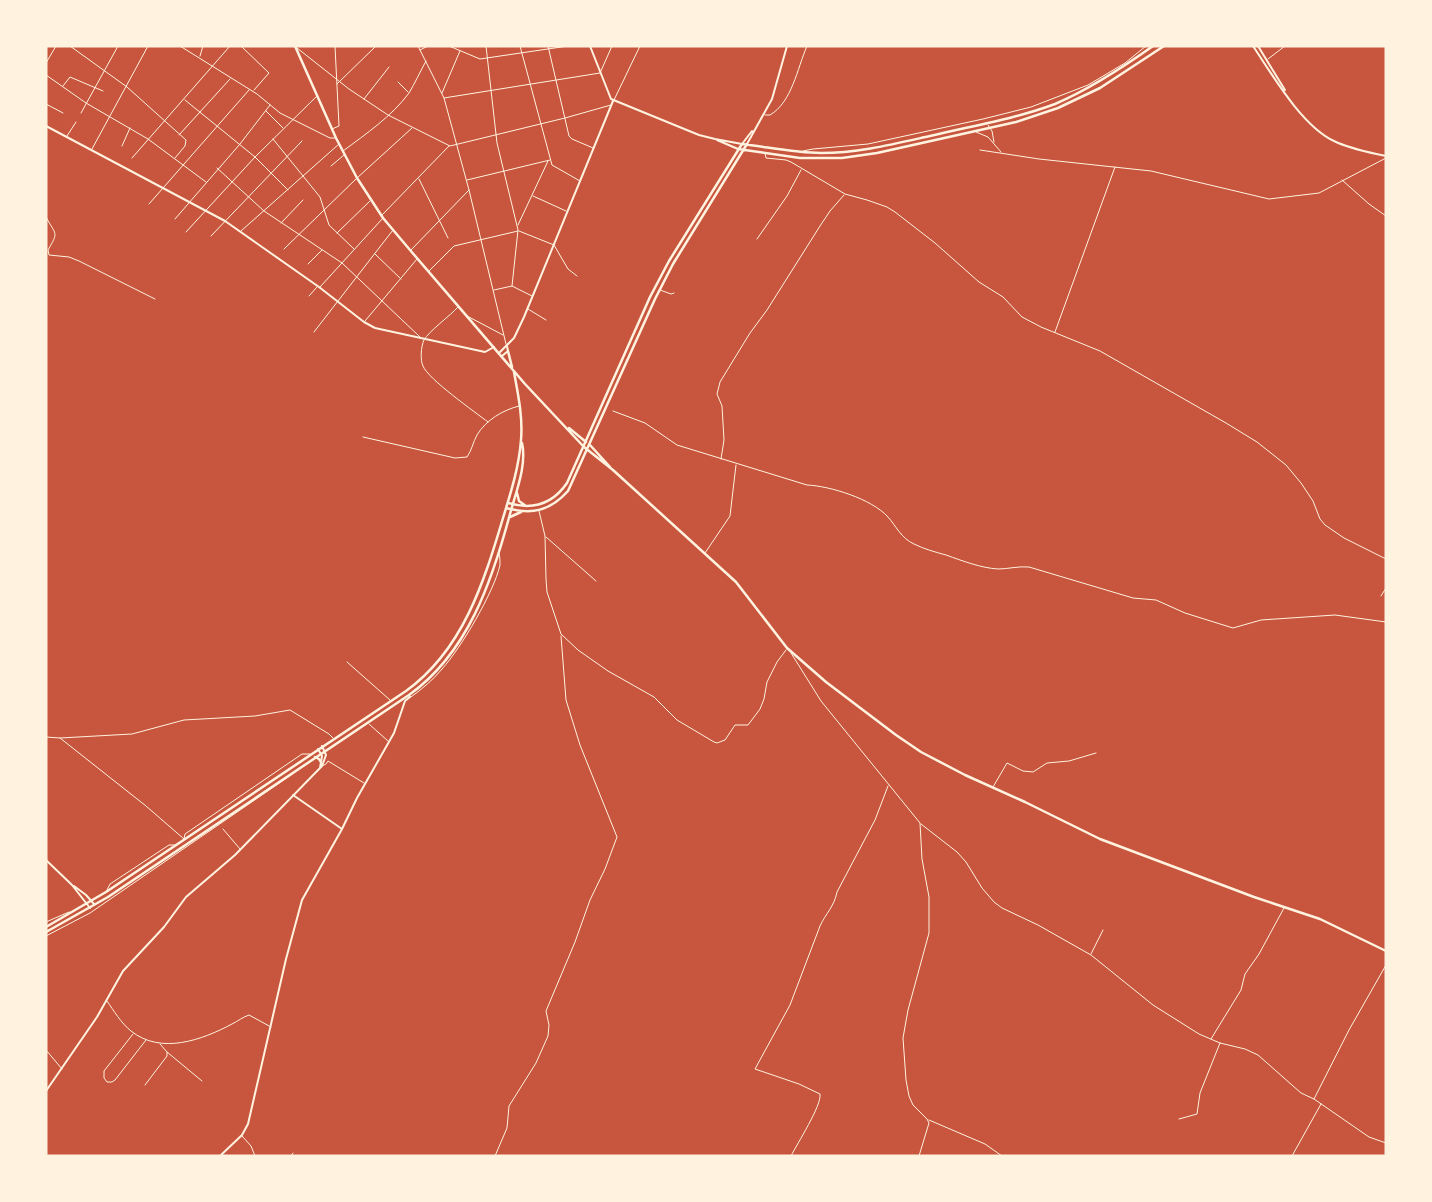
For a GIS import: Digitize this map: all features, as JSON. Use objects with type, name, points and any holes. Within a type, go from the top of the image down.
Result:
[{"type":"main road","points":[[508,503],[527,507],[548,501],[560,492],[567,483],[654,290],[669,261],[742,144],[800,152],[831,153],[853,151],[987,123],[1036,110],[1066,99],[1110,76],[1153,46]]},
{"type":"main road","points":[[738,149],[810,159],[842,158],[877,153],[974,132],[1030,118],[1070,103],[1107,84],[1164,46]]},
{"type":"main road","points":[[295,47],[344,155],[382,217],[502,357],[584,447],[613,470]]},
{"type":"main road","points":[[506,508],[527,513],[539,511],[555,503],[568,491],[673,264],[747,144]]},
{"type":"main road","points":[[738,160],[751,151]]},
{"type":"main road","points":[[46,934],[149,871],[366,722],[409,696],[427,683],[450,656],[464,635],[491,578],[517,491],[523,453],[520,406],[508,352]]},
{"type":"main road","points":[[564,424],[586,441],[613,470],[705,553],[746,593],[787,648],[846,698],[896,735],[941,763],[1100,839],[1123,849],[1175,866],[1254,898],[1320,919],[1386,951]]},
{"type":"main road","points":[[46,927],[106,892],[391,700],[429,672],[455,638],[472,608],[488,569],[518,466],[521,439]]},
{"type":"main road","points":[[517,491],[519,501],[527,507]]},
{"type":"main road","points":[[509,518],[521,512]]},
{"type":"main road","points":[[314,758],[318,758],[321,765]]},
{"type":"street","points":[[46,63],[56,46]]},
{"type":"street","points":[[70,46],[126,87],[186,140],[187,143],[174,159]]},
{"type":"street","points":[[81,113],[118,46]]},
{"type":"street","points":[[91,150],[148,46]]},
{"type":"street","points":[[199,57],[203,46]]},
{"type":"street","points":[[132,158],[229,46]]},
{"type":"street","points":[[241,46],[269,73],[253,91]]},
{"type":"street","points":[[332,129],[339,126],[335,46]]},
{"type":"street","points":[[337,84],[376,46]]},
{"type":"street","points":[[418,46],[444,98],[469,190],[507,346],[508,352],[502,357]]},
{"type":"street","points":[[420,50],[428,46]]},
{"type":"street","points":[[449,46],[477,59],[488,59],[568,46]]},
{"type":"street","points":[[486,46],[496,135],[518,226],[512,286]]},
{"type":"street","points":[[520,46],[551,160],[554,166],[581,181]]},
{"type":"street","points":[[590,46],[610,98],[613,101],[738,149]]},
{"type":"street","points":[[600,73],[612,46]]},
{"type":"street","points":[[499,353],[514,338],[528,309],[611,105],[640,46]]},
{"type":"street","points":[[747,144],[772,99],[787,46]]},
{"type":"street","points":[[764,115],[770,116],[782,105],[790,90],[807,46]]},
{"type":"street","points":[[800,152],[806,149],[868,144],[983,119],[1031,106],[1088,85],[1125,63],[1146,46]]},
{"type":"street","points":[[1253,46],[1291,101],[1311,125],[1328,138],[1351,148],[1386,157]]},
{"type":"street","points":[[1258,46],[1291,101]]},
{"type":"street","points":[[1266,59],[1286,46]]},
{"type":"street","points":[[181,47],[250,89],[280,113],[330,138],[336,138]]},
{"type":"street","points":[[295,47],[388,115],[450,146]]},
{"type":"street","points":[[548,48],[569,136],[594,148]]},
{"type":"street","points":[[442,93],[460,51]]},
{"type":"street","points":[[342,151],[388,115],[409,93],[426,61]]},
{"type":"street","points":[[364,99],[389,67]]},
{"type":"street","points":[[444,98],[600,73]]},
{"type":"street","points":[[46,75],[86,103],[148,139],[206,182]]},
{"type":"street","points":[[63,87],[70,77],[103,91]]},
{"type":"street","points":[[180,134],[231,78]]},
{"type":"street","points":[[398,82],[409,93]]},
{"type":"street","points":[[149,204],[250,89]]},
{"type":"street","points":[[186,232],[255,157],[317,96]]},
{"type":"street","points":[[184,99],[255,157],[288,190]]},
{"type":"street","points":[[46,104],[63,113]]},
{"type":"street","points":[[174,220],[217,168],[240,144],[270,105]]},
{"type":"street","points":[[309,296],[450,146],[611,105]]},
{"type":"street","points":[[265,111],[284,129]]},
{"type":"street","points":[[67,137],[76,122]]},
{"type":"street","points":[[987,123],[994,143]]},
{"type":"street","points":[[46,126],[225,221],[337,300],[364,322],[379,330],[425,338],[485,352],[494,347]]},
{"type":"street","points":[[122,146],[130,128]]},
{"type":"street","points":[[284,249],[412,128]]},
{"type":"street","points":[[715,139],[742,144],[747,135],[754,130]]},
{"type":"street","points":[[974,132],[988,136],[1002,152]]},
{"type":"street","points":[[274,139],[320,197],[329,225],[354,249]]},
{"type":"street","points":[[211,236],[302,141]]},
{"type":"street","points":[[241,232],[339,144]]},
{"type":"street","points":[[980,150],[1057,161],[1151,171],[1269,199],[1319,192],[1386,157]]},
{"type":"street","points":[[765,154],[766,158],[788,160],[845,194],[867,200],[895,212],[935,242],[979,282],[1003,297],[1022,317],[1100,351],[1226,423],[1264,447],[1286,466],[1301,483],[1325,525],[1344,538],[1386,559]]},
{"type":"street","points":[[331,166],[344,155]]},
{"type":"street","points":[[518,226],[548,160]]},
{"type":"street","points":[[466,180],[551,160]]},
{"type":"street","points":[[1055,333],[1116,166]]},
{"type":"street","points":[[217,168],[264,211],[342,263],[415,331],[420,338]]},
{"type":"street","points":[[757,239],[787,196],[801,169]]},
{"type":"street","points":[[419,178],[448,238]]},
{"type":"street","points":[[1342,180],[1386,216]]},
{"type":"street","points":[[410,250],[469,190]]},
{"type":"street","points":[[721,459],[724,440],[722,406],[717,394],[720,382],[820,226],[845,194]]},
{"type":"street","points":[[532,196],[568,212]]},
{"type":"street","points":[[280,223],[303,200]]},
{"type":"street","points":[[337,233],[370,200]]},
{"type":"street","points":[[46,218],[56,237],[49,248],[49,255],[69,257],[155,299]]},
{"type":"street","points":[[314,332],[393,230]]},
{"type":"street","points":[[428,271],[454,246],[518,230],[554,245],[568,269],[577,276]]},
{"type":"street","points":[[308,264],[322,250]]},
{"type":"street","points":[[374,254],[400,279]]},
{"type":"street","points":[[364,322],[418,258]]},
{"type":"street","points":[[493,290],[512,286],[533,296]]},
{"type":"street","points":[[660,290],[671,294],[674,293]]},
{"type":"street","points":[[459,307],[425,338],[421,357],[422,366],[426,372],[458,400],[488,422]]},
{"type":"street","points":[[528,309],[546,320]]},
{"type":"street","points":[[467,316],[504,335]]},
{"type":"street","points":[[363,437],[455,458],[464,458],[467,457],[477,436],[488,422],[504,412],[520,406]]},
{"type":"street","points":[[613,411],[645,423],[677,445],[807,485],[846,493],[880,509],[906,539],[923,548],[986,567],[1000,569],[1022,566],[1051,573],[1132,598],[1156,600],[1185,613],[1233,628],[1261,620],[1335,615],[1386,622]]},
{"type":"street","points":[[705,553],[730,516],[736,464]]},
{"type":"street","points":[[496,1156],[507,1128],[509,1106],[536,1063],[548,1036],[549,1025],[546,1011],[617,837],[580,745],[566,700],[561,634],[548,592],[545,536],[539,511]]},
{"type":"street","points":[[545,536],[596,581]]},
{"type":"street","points":[[1381,596],[1386,588]]},
{"type":"street","points":[[561,634],[578,650],[608,671],[654,697],[676,720],[717,743],[725,740],[735,725],[748,725],[760,709],[769,677],[787,648],[821,701],[920,823],[957,852],[994,902],[1091,955],[1153,1005],[1210,1039],[1220,1044],[1246,1049],[1258,1055],[1301,1093],[1321,1104],[1369,1137],[1386,1143]]},
{"type":"street","points":[[347,662],[391,700]]},
{"type":"street","points":[[220,1156],[242,1135],[248,1124],[302,900],[398,726],[405,701],[409,696]]},
{"type":"street","points":[[46,737],[132,734],[184,720],[255,716],[290,710],[334,738]]},
{"type":"street","points":[[366,722],[389,741]]},
{"type":"street","points":[[60,738],[184,839]]},
{"type":"street","points":[[46,1091],[107,1001],[122,973],[164,927],[184,898],[240,849],[321,765],[326,756],[322,746]]},
{"type":"street","points":[[318,749],[321,753],[321,765]]},
{"type":"street","points":[[993,787],[1007,763],[1023,771],[1033,772],[1047,763],[1069,761],[1096,753]]},
{"type":"street","points":[[321,765],[326,764],[328,760],[365,783]]},
{"type":"street","points":[[791,1156],[817,1108],[821,1098],[820,1094],[799,1084],[755,1069],[790,1006],[820,926],[834,904],[837,892],[875,820],[889,784]]},
{"type":"street","points":[[293,795],[342,829]]},
{"type":"street","points":[[920,823],[922,859],[929,896],[929,933],[908,1010],[903,1038],[909,1096],[913,1105],[927,1119],[985,1144],[1002,1156]]},
{"type":"street","points":[[223,829],[240,849]]},
{"type":"street","points":[[46,860],[92,901],[94,905]]},
{"type":"street","points":[[72,884],[90,908]]},
{"type":"street","points":[[46,934],[83,917],[123,888]]},
{"type":"street","points":[[1210,1039],[1241,990],[1245,974],[1259,954],[1285,908]]},
{"type":"street","points":[[46,922],[64,913],[74,912]]},
{"type":"street","points":[[1091,955],[1103,930]]},
{"type":"street","points":[[1314,1100],[1386,965]]},
{"type":"street","points":[[107,1001],[124,1025],[146,1040],[159,1043],[185,1042],[200,1038],[249,1015],[271,1027]]},
{"type":"street","points":[[134,1033],[104,1071],[104,1078],[107,1082],[115,1080],[146,1040]]},
{"type":"street","points":[[159,1043],[202,1081]]},
{"type":"street","points":[[1179,1119],[1197,1114],[1200,1093],[1220,1044]]},
{"type":"street","points":[[46,1050],[62,1069]]},
{"type":"street","points":[[145,1085],[165,1060],[167,1052]]},
{"type":"street","points":[[1292,1156],[1321,1104]]},
{"type":"street","points":[[919,1156],[928,1131],[929,1123],[927,1119]]},
{"type":"street","points":[[242,1135],[251,1146],[255,1156]]}]
